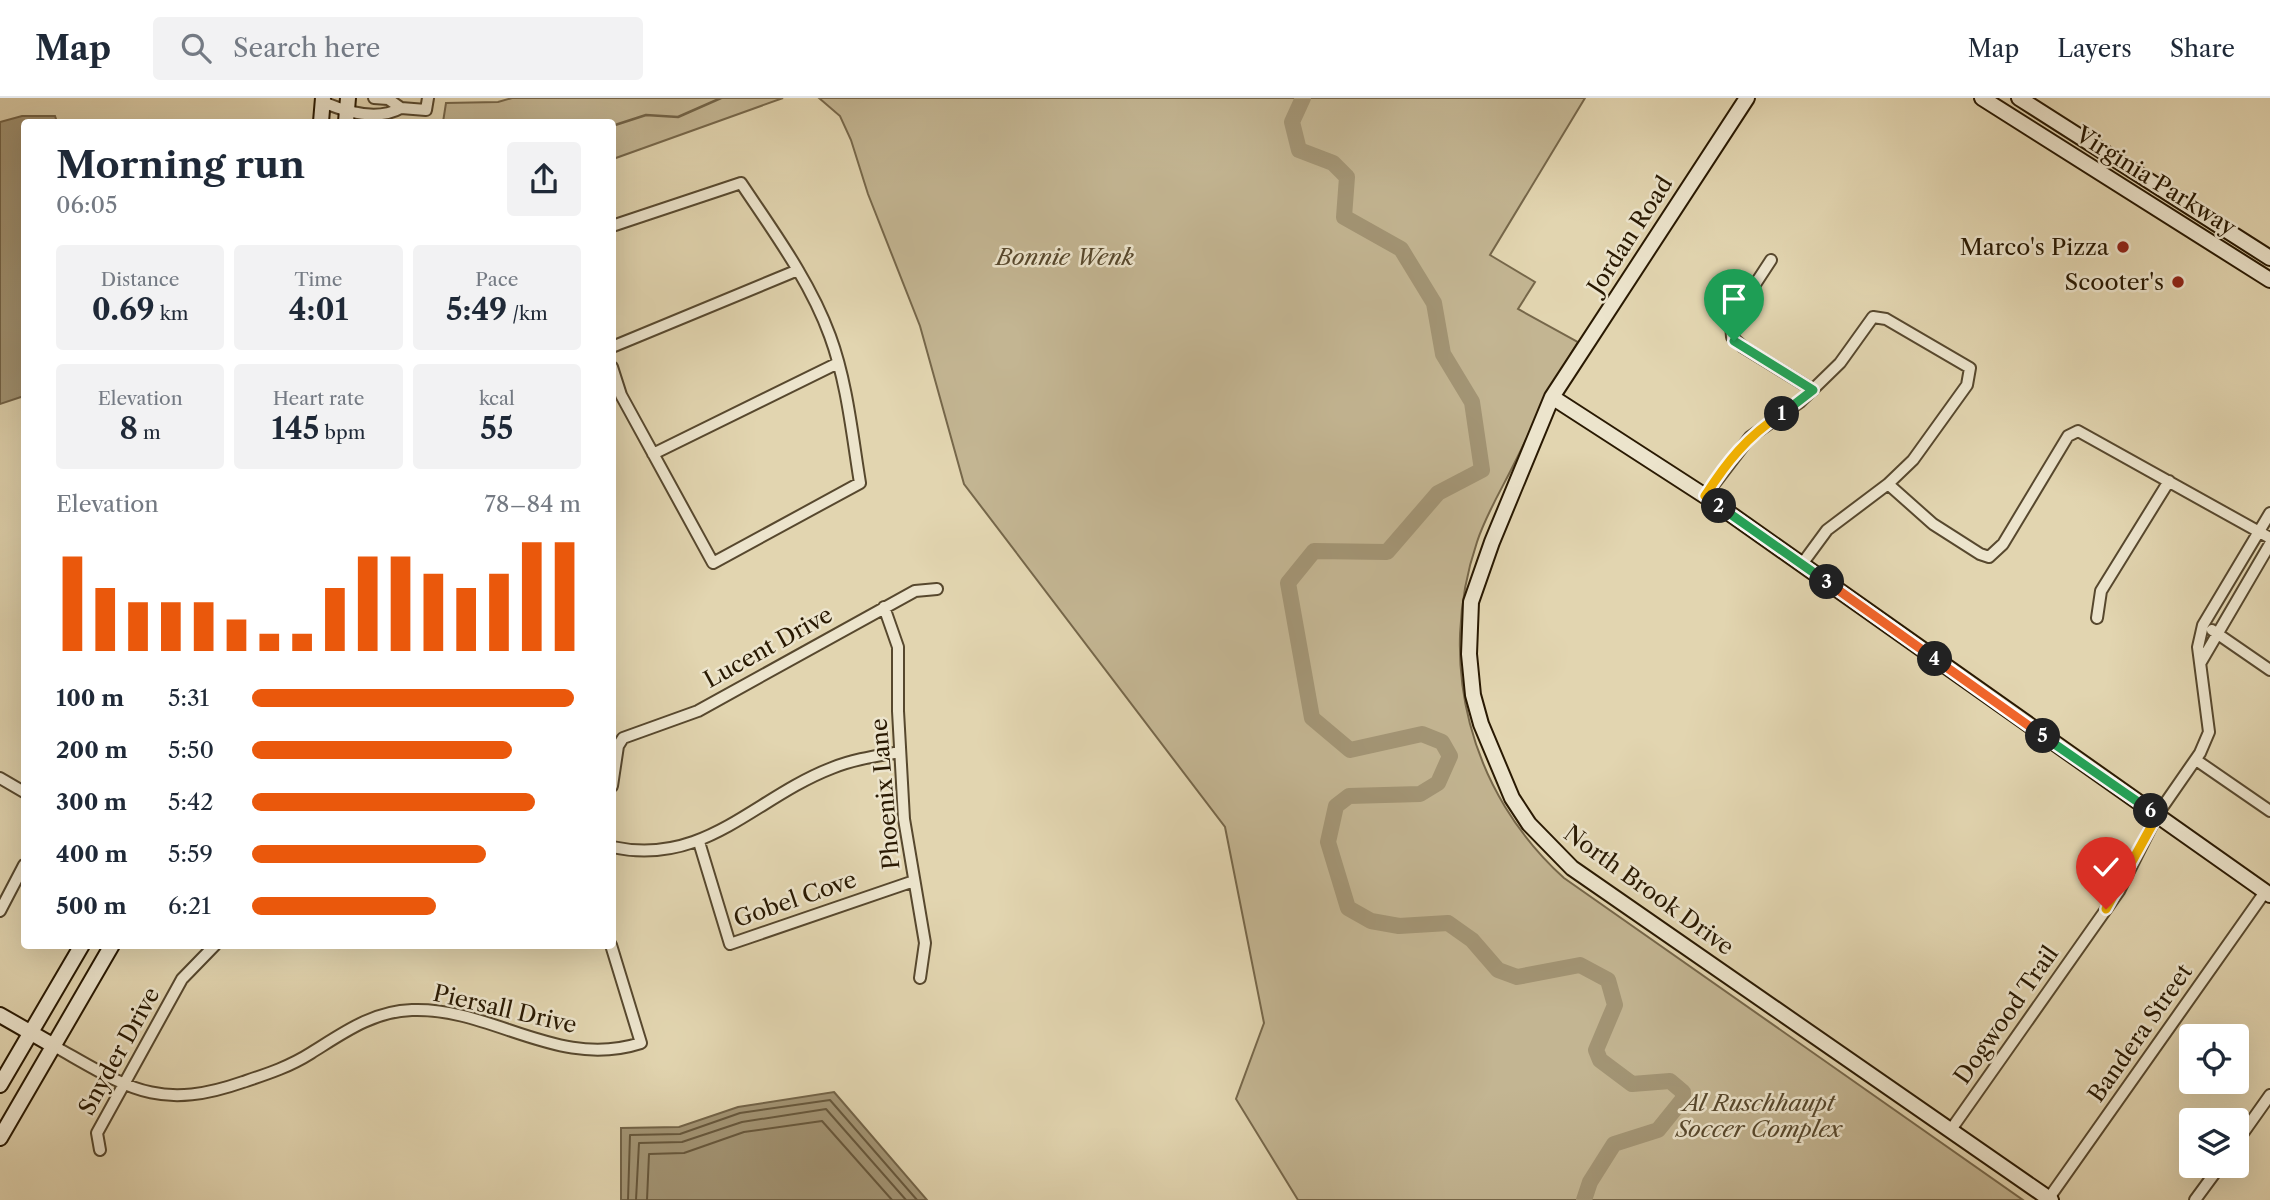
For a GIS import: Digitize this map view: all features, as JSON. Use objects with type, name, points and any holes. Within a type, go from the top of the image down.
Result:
[{"type":"street","points":[[323,100],[338,98]]},
{"type":"street","points":[[374,98],[388,99],[401,108],[426,110],[428,98]]},
{"type":"street","name":"Jordan Road","points":[[1552,397],[1747,98]]},
{"type":"street","name":"Virginia Parkway","points":[[1982,98],[2270,280]]},
{"type":"street","name":"Virginia Parkway","points":[[2019,98],[2270,258]]},
{"type":"street","points":[[323,100],[347,111],[390,114],[401,108]]},
{"type":"street","points":[[321,119],[323,100]]},
{"type":"street","points":[[2103,174],[2113,158]]},
{"type":"street","points":[[616,225],[741,183],[797,270],[830,334],[838,363],[860,483],[713,563],[621,395],[616,379]]},
{"type":"street","points":[[1771,260],[1735,315],[1731,334],[1743,347],[1813,390]]},
{"type":"street","points":[[616,345],[797,270]]},
{"type":"street","points":[[1705,496],[1750,437],[1813,390],[1848,354],[1873,317],[1886,319],[1970,368],[1971,378],[1935,433],[1888,484],[1828,530],[1802,564]]},
{"type":"street","points":[[653,454],[838,363]]},
{"type":"street","points":[[1552,397],[1705,496],[2268,893]]},
{"type":"street","name":"North Brook Drive","points":[[1552,397],[1478,579],[1468,630],[1473,695],[1481,724],[1513,798],[1530,824],[1572,868],[2050,1199]]},
{"type":"street","points":[[1888,484],[1933,524],[1989,557],[2003,544],[2067,436],[2078,431],[2169,481],[2270,541],[2215,633],[2201,662]]},
{"type":"street","points":[[2096,618],[2101,591],[2169,481]]},
{"type":"street","name":"Dogwood Trail","points":[[1950,1131],[2119,891],[2157,816],[2196,760],[2209,732],[2198,647],[2203,625],[2270,513]]},
{"type":"street","name":"Lucent Drive","points":[[616,761],[619,743],[626,737],[698,711],[915,591],[937,589]]},
{"type":"street","name":"Phoenix Lane","points":[[884,607],[898,647],[904,820],[926,955],[920,978]]},
{"type":"street","points":[[2203,625],[2270,670]]},
{"type":"street","points":[[616,847],[654,852],[699,842],[831,768],[900,752]]},
{"type":"street","points":[[2196,760],[2270,811]]},
{"type":"street","points":[[0,778],[21,790]]},
{"type":"street","name":"Gobel Cove","points":[[699,842],[730,944],[914,881]]},
{"type":"street","points":[[0,911],[21,871]]},
{"type":"street","name":"Bandera Street","points":[[2050,1199],[2268,893]]},
{"type":"street","points":[[0,1085],[80,949]]},
{"type":"street","points":[[0,1138],[110,949]]},
{"type":"street","name":"Snyder Drive","points":[[100,1150],[97,1133],[182,979],[211,949]]},
{"type":"street","name":"Piersall Drive","points":[[54,1046],[125,1086],[146,1093],[176,1097],[209,1094],[293,1065],[364,1020],[411,1010],[448,1013],[562,1048],[597,1051],[641,1043],[612,949]]},
{"type":"street","points":[[0,1015],[54,1046]]},
{"type":"street","points":[[2249,1125],[2270,1096]]},
{"type":"street","points":[[2195,1200],[2211,1178]]},
{"type":"green space","points":[[512,98],[783,98],[616,158],[616,119],[443,119],[446,103],[498,102]]},
{"type":"green space","points":[[819,98],[1585,98],[1490,255],[1535,282],[1518,309],[1578,342],[1485,521],[1465,588],[1460,634],[1462,679],[1470,724],[1484,766],[1505,807],[1532,844],[1564,878],[2023,1200],[1298,1200],[1236,1099],[1264,1023],[1225,827],[964,484],[920,326],[868,194],[851,140],[840,116]]},
{"type":"water","points":[[22,116],[55,116],[56,119],[21,119],[21,397],[0,404],[0,122]]},
{"type":"water","points":[[834,1092],[927,1200],[621,1200],[621,1128],[679,1127],[738,1107]]},
{"type":"waterway","points":[[616,125],[646,115],[678,117],[721,98]]},
{"type":"waterway","points":[[1303,98],[1292,122],[1299,150],[1333,163],[1347,177],[1344,217],[1401,249],[1434,303],[1443,354],[1472,402],[1482,470],[1438,493],[1387,552],[1314,551],[1288,583],[1312,718],[1350,750],[1422,734],[1442,742],[1450,756],[1438,783],[1420,794],[1349,796],[1336,806],[1328,842],[1348,908],[1371,921],[1399,926],[1448,923],[1472,940],[1498,970],[1517,977],[1580,965],[1608,980],[1615,1005],[1596,1050],[1600,1060],[1632,1084],[1670,1081],[1683,1092],[1683,1099],[1658,1130],[1614,1144],[1590,1182],[1584,1200]]},
{"type":"place","name":"Marco's Pizza","points":[[2123,247]]},
{"type":"place","name":"Scooter's","points":[[2178,282]]},
{"type":"route","points":[[1734,341],[1813,390],[1750,437],[1729,461],[1705,496],[2157,816],[2119,891],[2106,909]]},
{"type":"park label","name":"Bonnie Wenk","points":[[1065,257]]},
{"type":"park label","name":"Al Ruschhaupt Soccer Complex","points":[[1759,1116]]}]
